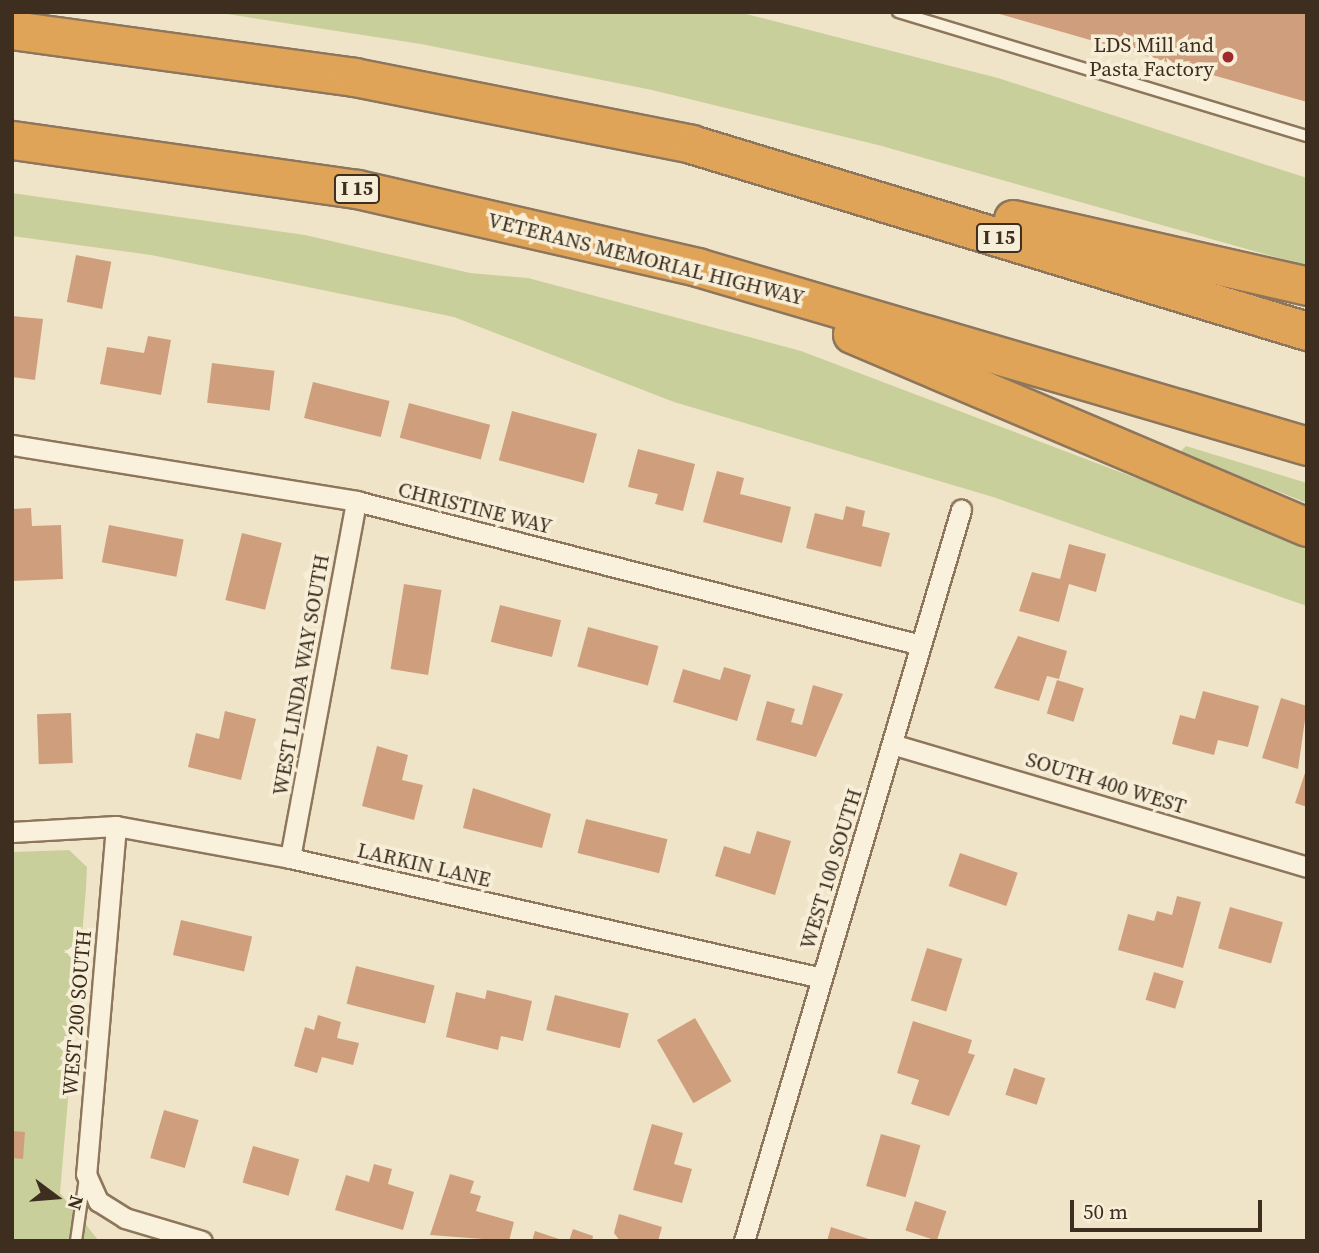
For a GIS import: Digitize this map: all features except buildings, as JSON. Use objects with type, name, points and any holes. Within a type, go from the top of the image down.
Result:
[{"type":"highway","name":"I 15","points":[[12,30],[354,77],[691,144],[1307,331]]},
{"type":"highway","name":"VETERANS MEMORIAL HIGHWAY","points":[[12,141],[357,189],[697,267],[1307,446]]},
{"type":"highway","points":[[691,144],[1307,286]]},
{"type":"highway","points":[[697,267],[1307,527]]},
{"type":"street","name":"CHRISTINE WAY","points":[[12,445],[356,501],[921,645]]},
{"type":"street","name":"WEST LINDA WAY SOUTH","points":[[290,858],[356,501]]},
{"type":"street","name":"WEST 100 SOUTH","points":[[744,1241],[961,510]]},
{"type":"street","name":"SOUTH 400 WEST","points":[[892,744],[1307,867]]},
{"type":"street","name":"LARKIN LANE","points":[[12,832],[116,826],[290,858],[822,978]]},
{"type":"street","name":"WEST 200 SOUTH","points":[[116,826],[86,1174],[97,1201],[125,1218],[202,1241]]},
{"type":"lane","points":[[898,12],[1307,136]]},
{"type":"lane","points":[[76,1241],[86,1174]]},
{"type":"green space","points":[[214,12],[738,12],[998,78],[1307,178],[1307,266],[878,145],[652,90],[421,44]]},
{"type":"green space","points":[[12,193],[305,235],[470,273],[528,278],[801,351],[1307,543],[1307,606],[993,497],[674,402],[454,317],[151,255],[12,236]]},
{"type":"green space","points":[[1186,446],[1307,483],[1307,503],[1180,452]]},
{"type":"green space","points":[[69,850],[87,867],[60,1193],[99,1241],[12,1241],[12,852]]},
{"type":"place","name":"LDS Mill and Pasta Factory","points":[[1228,57]]}]
